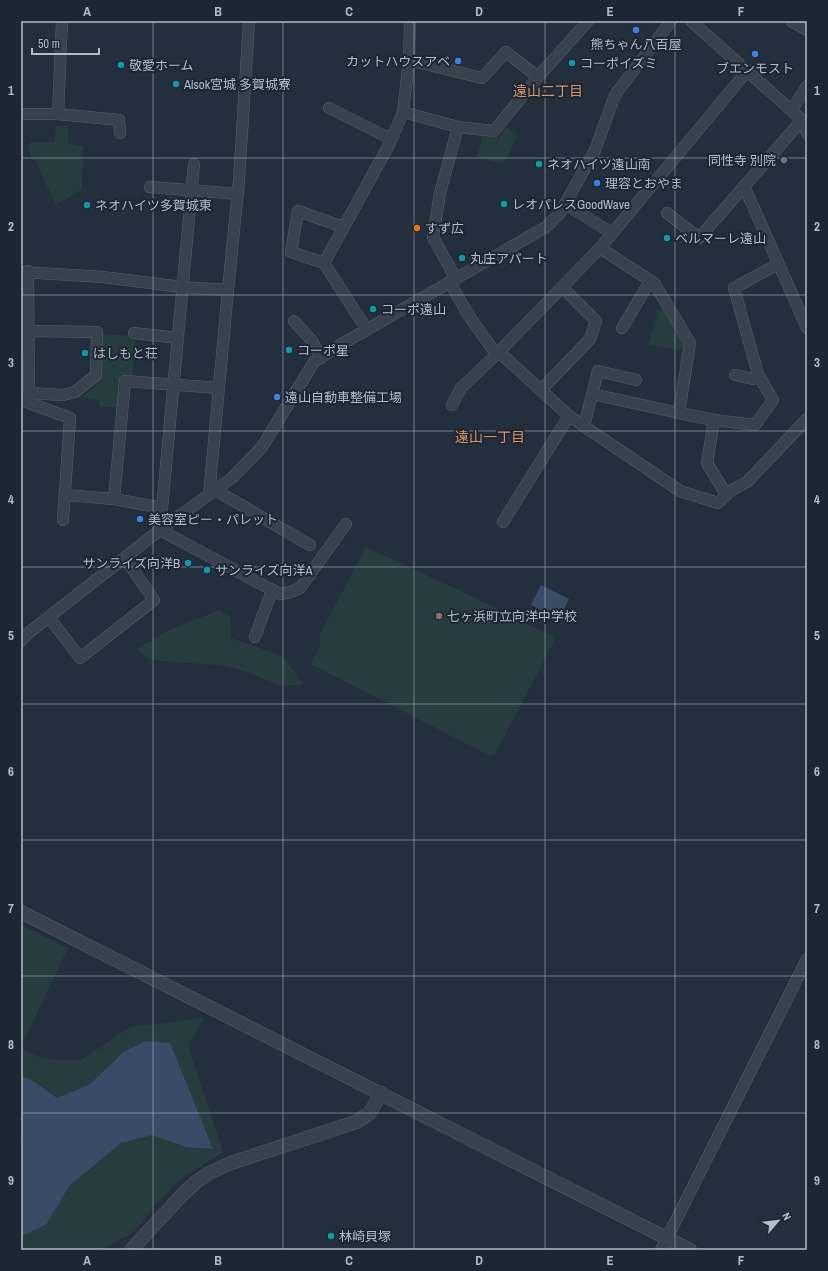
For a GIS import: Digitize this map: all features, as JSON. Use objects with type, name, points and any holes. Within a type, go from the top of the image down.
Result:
[{"type":"street","points":[[58,114],[62,21]]},
{"type":"street","points":[[212,492],[219,388],[238,194],[249,21]]},
{"type":"street","points":[[324,263],[392,136],[403,112],[409,60],[410,21]]},
{"type":"street","points":[[403,112],[458,127],[494,131],[538,77],[588,21]]},
{"type":"street","points":[[21,641],[49,617],[160,530],[232,478],[262,447],[314,362],[546,227],[556,217],[565,204],[594,150],[615,95],[671,21]]},
{"type":"street","points":[[691,21],[792,110],[802,120],[807,133]]},
{"type":"street","points":[[791,21],[807,30]]},
{"type":"street","points":[[409,60],[482,78],[506,52],[538,77]]},
{"type":"street","points":[[452,405],[461,388],[498,353],[600,248],[748,70]]},
{"type":"street","points":[[792,110],[807,86]]},
{"type":"street","points":[[329,108],[385,136],[392,136]]},
{"type":"street","points":[[21,114],[58,114],[119,120],[120,133]]},
{"type":"street","points":[[667,213],[699,238],[802,120]]},
{"type":"street","points":[[458,127],[440,193],[433,237],[469,316],[498,353],[569,416],[680,491],[718,503],[730,490],[747,482],[807,418]]},
{"type":"street","points":[[160,530],[194,164]]},
{"type":"street","points":[[744,186],[807,328]]},
{"type":"street","points":[[150,187],[238,194]]},
{"type":"street","points":[[565,204],[612,233]]},
{"type":"street","points":[[343,227],[298,212],[291,252],[324,263],[367,330]]},
{"type":"street","points":[[600,248],[654,283],[690,343],[679,413]]},
{"type":"street","points":[[592,394],[714,420],[755,425],[773,400],[758,374],[734,288],[778,264]]},
{"type":"street","points":[[24,397],[28,331],[24,272],[103,277],[182,287],[228,290]]},
{"type":"street","points":[[622,328],[650,281]]},
{"type":"street","points":[[541,390],[590,339],[596,322],[562,287]]},
{"type":"street","points":[[294,321],[312,341],[321,358]]},
{"type":"street","points":[[24,397],[75,392],[96,375],[97,332],[28,331]]},
{"type":"street","points":[[134,333],[178,338]]},
{"type":"street","points":[[584,426],[598,371],[636,380]]},
{"type":"street","points":[[735,375],[753,379],[758,374]]},
{"type":"street","points":[[114,499],[125,381],[219,388]]},
{"type":"street","points":[[24,397],[70,418],[64,520]]},
{"type":"street","points":[[503,522],[569,416]]},
{"type":"street","points":[[714,420],[707,463],[726,494]]},
{"type":"street","points":[[212,492],[310,545]]},
{"type":"street","points":[[65,495],[114,499],[162,508]]},
{"type":"street","points":[[160,530],[280,594],[291,592],[300,588],[346,524]]},
{"type":"street","points":[[49,617],[80,658],[154,600],[125,558]]},
{"type":"street","points":[[255,637],[272,590]]},
{"type":"street","points":[[21,912],[690,1250]]},
{"type":"street","points":[[661,1250],[807,959]]},
{"type":"street","points":[[131,1250],[183,1194],[196,1182],[210,1173],[231,1163],[356,1122],[370,1113],[381,1093]]},
{"type":"green space","points":[[55,126],[68,126],[68,143],[83,146],[82,189],[56,205],[35,160],[31,158],[29,148],[30,142],[55,142]]},
{"type":"green space","points":[[506,127],[518,135],[504,163],[477,158],[483,136],[499,139]]},
{"type":"green space","points":[[659,310],[664,311],[684,345],[681,350],[648,345]]},
{"type":"green space","points":[[99,334],[136,336],[132,376],[125,376],[121,407],[100,407],[99,400],[82,397],[95,387]]},
{"type":"green space","points":[[366,547],[467,594],[556,638],[495,754],[488,755],[311,664],[320,646],[320,634]]},
{"type":"green space","points":[[219,610],[231,617],[231,638],[282,656],[303,684],[281,686],[244,671],[227,666],[150,660],[137,649],[167,631]]},
{"type":"green space","points":[[21,925],[68,948],[21,1047]]},
{"type":"green space","points":[[204,1018],[188,1045],[223,1152],[175,1183],[133,1233],[100,1250],[21,1250],[21,1048],[43,1059],[81,1060],[130,1027]]},
{"type":"water","points":[[541,585],[569,599],[559,619],[531,605]]},
{"type":"water","points":[[145,1041],[170,1043],[213,1149],[186,1147],[152,1135],[121,1143],[69,1186],[46,1225],[21,1236],[21,1146],[23,1138],[21,1131],[21,1076],[33,1081],[57,1098],[89,1085],[124,1052]]},
{"type":"place","name":"熊ちゃん八百屋","points":[[636,30]]},
{"type":"place","name":"ブエンモスト","points":[[755,54]]},
{"type":"place","name":"カットハウスアベ","points":[[458,61]]},
{"type":"place","name":"コーポイズミ","points":[[572,63]]},
{"type":"place","name":"敬愛ホーム","points":[[121,65]]},
{"type":"place","name":"Alsok宮城 多賀城寮","points":[[176,84]]},
{"type":"place","name":"同性寺 別院","points":[[784,160]]},
{"type":"place","name":"ネオハイツ遠山南","points":[[539,164]]},
{"type":"place","name":"理容とおやま","points":[[597,183]]},
{"type":"place","name":"レオパレスGoodWave","points":[[504,204]]},
{"type":"place","name":"ネオハイツ多賀城東","points":[[87,205]]},
{"type":"place","name":"すず広","points":[[417,228]]},
{"type":"place","name":"ベルマーレ遠山","points":[[667,238]]},
{"type":"place","name":"丸庄アパート","points":[[462,258]]},
{"type":"place","name":"コーポ遠山","points":[[373,309]]},
{"type":"place","name":"コーポ星","points":[[289,350]]},
{"type":"place","name":"はしもと荘","points":[[85,353]]},
{"type":"place","name":"遠山自動車整備工場","points":[[277,397]]},
{"type":"place","name":"美容室ピー・パレット","points":[[140,519]]},
{"type":"place","name":"サンライズ向洋B","points":[[188,563]]},
{"type":"place","name":"サンライズ向洋A","points":[[207,570]]},
{"type":"place","name":"七ヶ浜町立向洋中学校","points":[[439,616]]},
{"type":"place","name":"林崎貝塚","points":[[331,1236]]},
{"type":"district","name":"遠山二丁目","points":[[548,91]]},
{"type":"district","name":"遠山一丁目","points":[[490,437]]}]
